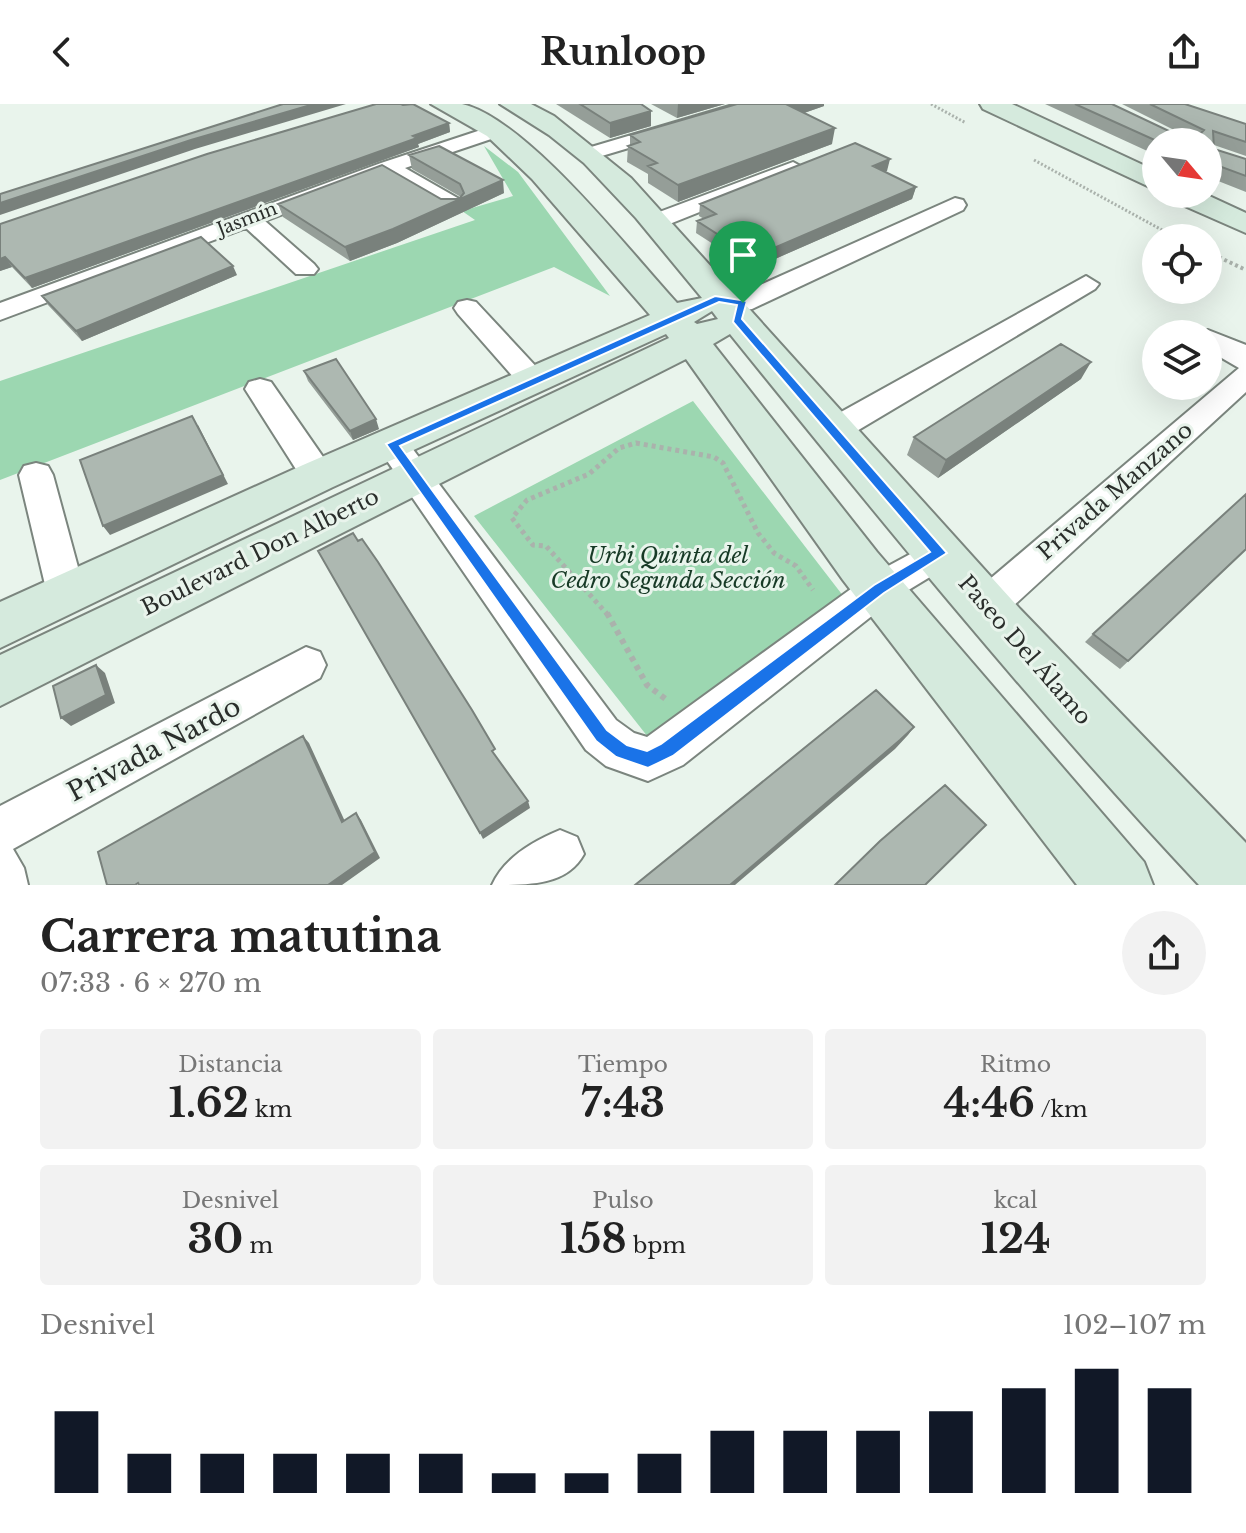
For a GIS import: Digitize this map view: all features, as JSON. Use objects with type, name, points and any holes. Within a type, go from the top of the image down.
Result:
[{"type":"street","name":"Paseo Del Álamo","points":[[443,104],[563,133],[588,154],[733,307],[985,607],[1155,797],[1245,884]]},
{"type":"street","points":[[588,154],[756,104]]},
{"type":"street","points":[[992,104],[1142,175]]},
{"type":"street","points":[[652,116],[674,128]]},
{"type":"street","name":"Paseo Del Álamo","points":[[504,118],[542,173],[681,329],[1102,878]]},
{"type":"street","name":"Jasmín","points":[[0,312],[388,167],[504,118]]},
{"type":"street","points":[[654,222],[814,160]]},
{"type":"street","points":[[388,167],[453,205]]},
{"type":"street","points":[[733,307],[955,205]]},
{"type":"street","points":[[1211,208],[1246,224]]},
{"type":"street","points":[[249,219],[305,269]]},
{"type":"street","points":[[834,430],[1086,284]]},
{"type":"street","name":"Boulevard Don Alberto","points":[[0,626],[318,476],[402,460],[733,307]]},
{"type":"street","points":[[467,308],[533,381]]},
{"type":"street","name":"Boulevard Don Alberto","points":[[0,681],[402,460],[533,381],[681,329]]},
{"type":"street","points":[[1222,345],[1243,355],[1246,361]]},
{"type":"street","name":"Privada Manzano","points":[[985,607],[1246,376]]},
{"type":"street","points":[[260,389],[318,476]]},
{"type":"street","points":[[402,460],[601,735],[622,751],[648,759],[667,750],[870,578],[940,553]]},
{"type":"street","points":[[36,475],[66,593]]},
{"type":"street","name":"Privada Nardo","points":[[0,831],[306,665]]},
{"type":"street","points":[[517,885],[560,854]]},
{"type":"street","points":[[0,868],[3,885]]},
{"type":"path","points":[[931,104],[972,126]]},
{"type":"path","points":[[1026,155],[1152,224]]},
{"type":"path","points":[[1222,259],[1246,270]]},
{"type":"path","points":[[681,698],[670,702],[647,685],[597,601],[546,546],[533,545],[520,529],[512,518],[527,500],[589,474],[619,448],[636,443],[714,457],[723,463],[758,533],[774,553],[809,580],[811,606]]},
{"type":"path","points":[[810,591],[870,578]]},
{"type":"green space","points":[[484,146],[518,172],[610,296],[554,267],[0,480],[0,381],[475,220],[462,211],[513,196]]},
{"type":"green space","name":"Urbi Quinta del Cedro Segunda Sección","points":[[693,401],[864,623],[670,765],[474,516]]},
{"type":"building","points":[[283,104],[314,104],[191,140],[0,203],[0,194]]},
{"type":"building","points":[[376,104],[413,104],[449,123],[413,136],[417,138],[25,278],[5,257],[0,259],[0,224],[207,154]]},
{"type":"building","points":[[580,104],[641,104],[651,111],[610,123]]},
{"type":"building","points":[[737,104],[786,104],[835,128],[678,185],[648,166],[657,163],[628,146],[640,142],[630,135]]},
{"type":"building","points":[[1075,104],[1112,104],[1162,128],[1142,128],[1142,134]]},
{"type":"building","points":[[1150,104],[1185,104],[1246,124],[1246,142],[1222,134],[1222,128],[1200,128]]},
{"type":"building","points":[[855,143],[890,159],[873,166],[916,187],[753,257],[697,221],[716,214],[700,204]]},
{"type":"building","points":[[439,146],[503,180],[393,229],[345,247],[278,204],[382,165],[441,199],[459,199],[464,193],[460,184],[409,155]]},
{"type":"building","points":[[1222,152],[1246,159],[1246,176],[1222,167]]},
{"type":"building","points":[[201,237],[233,266],[76,331],[42,296]]},
{"type":"building","points":[[1061,344],[1091,362],[946,460],[914,437],[1005,379]]},
{"type":"building","points":[[336,359],[376,419],[350,431],[304,371]]},
{"type":"building","points":[[192,416],[223,475],[103,526],[80,460]]},
{"type":"building","points":[[1246,494],[1246,549],[1128,661],[1093,634]]},
{"type":"building","points":[[353,533],[358,541],[362,539],[378,562],[472,710],[495,749],[492,751],[528,801],[480,833],[318,551]]},
{"type":"building","points":[[96,665],[106,695],[61,718],[53,686]]},
{"type":"building","points":[[876,690],[914,727],[730,885],[635,885]]},
{"type":"building","points":[[303,736],[342,822],[356,813],[375,852],[328,885],[107,885],[98,852]]},
{"type":"building","points":[[945,785],[986,825],[925,885],[835,885],[880,841]]},
{"type":"route","points":[[718,298],[743,303],[736,319],[940,553],[879,589],[667,750],[648,759],[622,751],[601,735],[412,477],[392,444],[718,298]]}]
